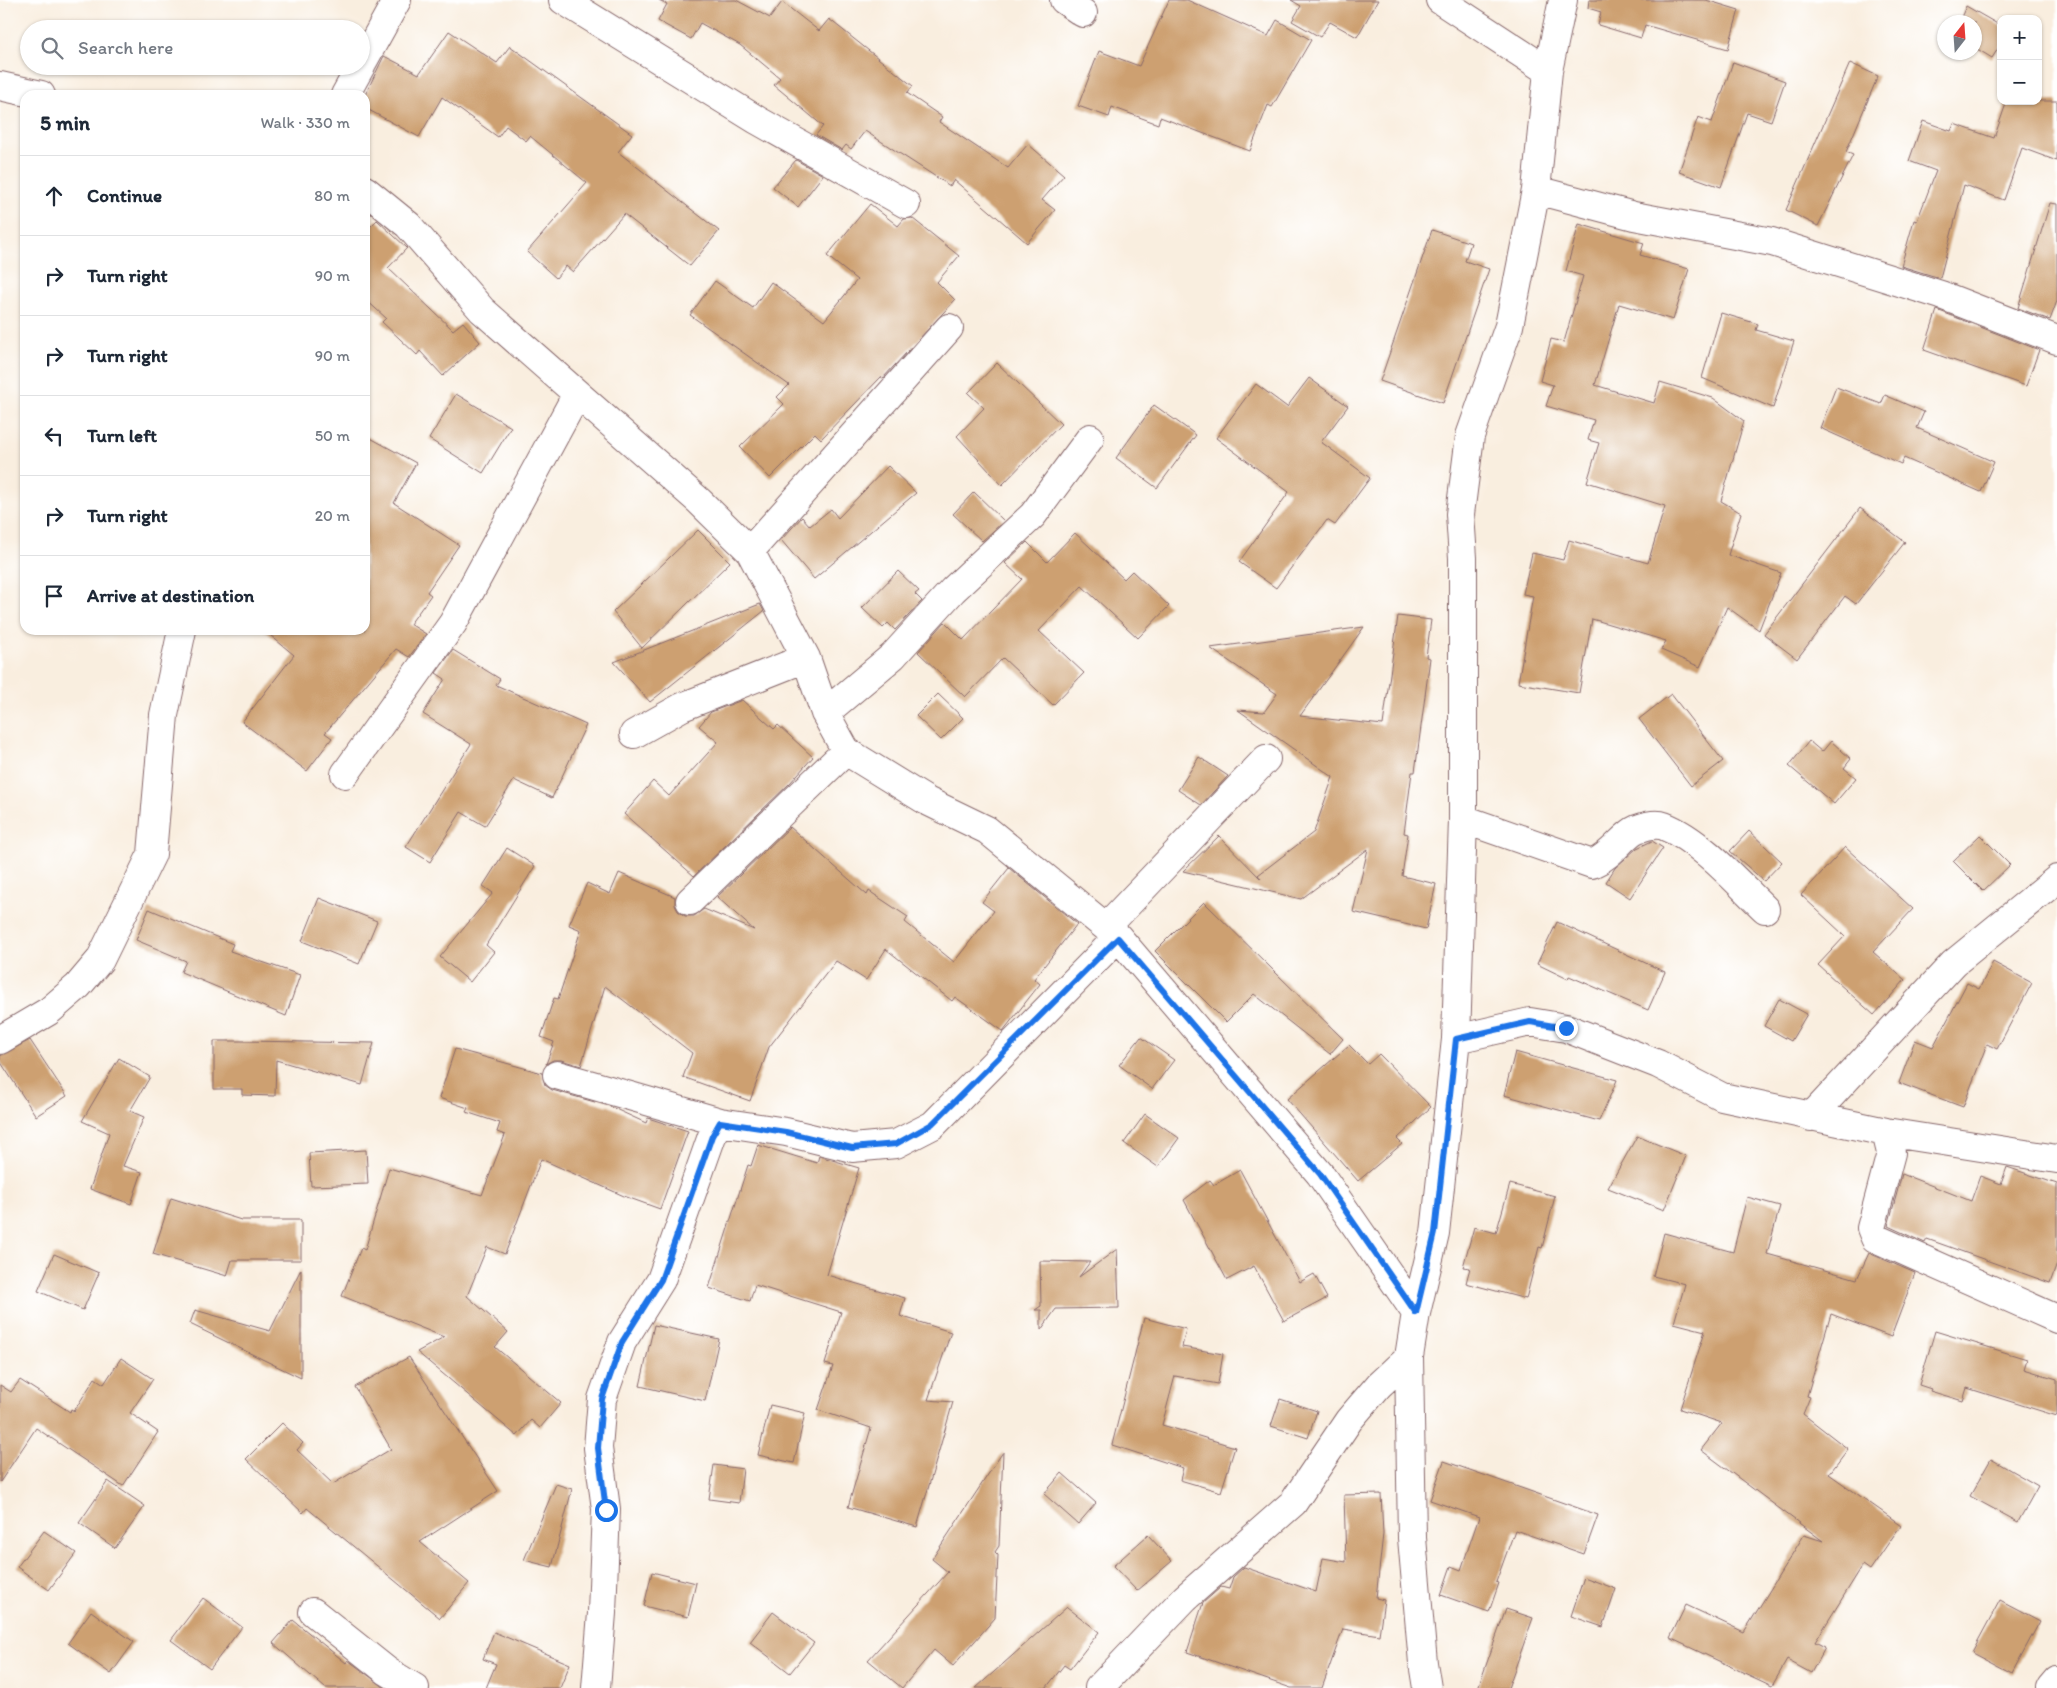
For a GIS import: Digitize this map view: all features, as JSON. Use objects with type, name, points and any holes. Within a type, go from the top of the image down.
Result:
[{"type":"street","points":[[370,50],[397,0]]},
{"type":"street","points":[[563,0],[757,120],[906,204]]},
{"type":"street","points":[[1440,0],[1548,70]]},
{"type":"street","points":[[1427,1688],[1412,1538],[1409,1357],[1416,1313],[1435,1233],[1456,1039],[1463,819],[1463,558],[1460,514],[1470,436],[1509,326],[1536,190],[1548,70],[1563,0]]},
{"type":"street","points":[[348,90],[356,75]]},
{"type":"street","points":[[0,86],[20,90]]},
{"type":"street","points":[[1536,190],[1634,216],[1772,242],[1941,295],[2057,340]]},
{"type":"street","points":[[370,194],[408,225],[482,310],[700,501],[750,551],[806,658],[825,713],[846,751],[928,802],[987,830],[1112,932],[1320,1174],[1416,1313]]},
{"type":"street","points":[[750,551],[949,328]]},
{"type":"street","points":[[346,774],[453,623],[577,394]]},
{"type":"street","points":[[825,713],[893,656],[953,590],[1033,515],[1090,438]]},
{"type":"street","points":[[0,1040],[49,1011],[78,986],[100,960],[152,854],[164,715],[181,635]]},
{"type":"street","points":[[634,734],[682,706],[806,658]]},
{"type":"street","points":[[690,901],[846,751]]},
{"type":"street","points":[[558,1075],[720,1122],[786,1132],[852,1148],[896,1144],[932,1124],[1112,932],[1266,758]]},
{"type":"street","points":[[1463,819],[1592,864],[1604,859],[1635,830],[1648,825],[1662,825],[1696,845],[1765,909]]},
{"type":"street","points":[[1811,1118],[1954,963],[2057,879]]},
{"type":"street","points":[[1456,1039],[1530,1022],[1566,1028],[1658,1064],[1722,1097],[1811,1118],[1886,1132],[2057,1159]]},
{"type":"street","points":[[596,1688],[602,1613],[606,1510],[598,1448],[602,1399],[622,1342],[661,1280],[712,1136],[720,1122]]},
{"type":"street","points":[[1886,1132],[1891,1153],[1870,1228],[1875,1238],[2057,1319]]},
{"type":"street","points":[[1099,1688],[1185,1598],[1293,1503],[1349,1420],[1379,1385],[1409,1357]]},
{"type":"street","points":[[313,1612],[387,1671],[415,1688]]},
{"type":"street","points":[[2051,1688],[2057,1682]]},
{"type":"building","points":[[659,0],[736,0],[770,18],[782,2],[819,31],[829,19],[913,86],[907,93],[942,117],[939,122],[1008,168],[1028,144],[1064,175],[1042,200],[1055,210],[1027,243],[954,180],[950,186],[865,131],[851,149],[846,145],[842,150],[816,135],[823,126],[774,85],[780,78],[740,45],[700,23],[691,39],[658,21],[667,4]]},
{"type":"building","points":[[1169,0],[1187,0],[1268,36],[1277,20],[1311,40],[1272,107],[1268,105],[1250,151],[1160,117],[1158,124],[1112,107],[1109,117],[1078,106],[1099,51],[1139,66]]},
{"type":"building","points":[[1291,0],[1378,0],[1357,37],[1330,22],[1320,37],[1292,21],[1301,6]]},
{"type":"building","points":[[1589,0],[1706,0],[1739,10],[1728,49],[1645,25],[1641,38],[1598,25],[1601,12],[1588,8]]},
{"type":"building","points":[[1966,6],[1982,15],[1962,15]]},
{"type":"building","points":[[1982,15],[1997,24],[1997,50],[1992,58],[1982,52]]},
{"type":"building","points":[[449,31],[497,63],[510,46],[632,134],[618,152],[719,231],[690,266],[624,214],[573,272],[566,266],[556,278],[527,252],[587,183],[530,136],[526,141],[506,126],[498,137],[442,97],[419,137],[370,111],[370,90],[367,90],[384,56],[419,74]]},
{"type":"building","points":[[1733,62],[1785,81],[1771,121],[1747,113],[1721,187],[1679,172],[1698,117],[1712,122]]},
{"type":"building","points":[[1850,63],[1878,76],[1846,152],[1853,155],[1818,226],[1786,210]]},
{"type":"building","points":[[2042,101],[2057,101],[2057,161],[2022,148],[2004,200],[1964,185],[1940,278],[1901,266],[1914,220],[1917,221],[1936,171],[1909,161],[1923,121],[1951,131],[1954,124],[1994,138],[2006,105],[2042,105]]},
{"type":"building","points":[[796,160],[823,175],[798,207],[773,187]]},
{"type":"building","points":[[2050,203],[2057,204],[2057,301],[2050,320],[2018,308]]},
{"type":"building","points":[[870,204],[898,226],[904,219],[912,218],[959,256],[937,282],[955,300],[883,378],[881,377],[821,439],[815,433],[770,478],[740,447],[784,404],[777,397],[789,385],[690,315],[715,281],[753,308],[771,282],[824,321],[857,280],[827,256]]},
{"type":"building","points":[[377,220],[407,248],[388,268],[453,330],[463,322],[480,342],[443,376],[420,351],[417,355],[382,322],[386,318],[370,304],[370,227]]},
{"type":"building","points":[[1579,224],[1644,243],[1640,255],[1689,269],[1673,320],[1619,304],[1595,385],[1654,403],[1660,382],[1713,398],[1744,421],[1721,501],[1741,513],[1728,555],[1781,573],[1759,630],[1727,607],[1700,667],[1661,650],[1666,641],[1592,619],[1579,693],[1518,683],[1533,596],[1523,594],[1532,553],[1563,560],[1569,540],[1648,563],[1665,506],[1587,482],[1599,443],[1588,440],[1594,420],[1546,406],[1553,385],[1540,381],[1551,339],[1564,342],[1583,276],[1566,271]]},
{"type":"building","points":[[1432,230],[1471,243],[1465,261],[1489,269],[1443,403],[1380,381]]},
{"type":"building","points":[[1937,310],[2039,350],[2026,386],[1924,350]]},
{"type":"building","points":[[1721,313],[1758,324],[1756,330],[1794,341],[1773,408],[1702,378]]},
{"type":"building","points":[[997,363],[1061,424],[1002,485],[957,436],[984,408],[968,393]]},
{"type":"building","points":[[1309,378],[1348,406],[1321,442],[1370,478],[1335,525],[1327,520],[1276,588],[1239,562],[1289,492],[1216,438],[1256,384],[1287,407]]},
{"type":"building","points":[[1836,387],[1881,404],[1885,395],[1924,412],[1917,428],[1994,462],[1981,492],[1904,458],[1901,464],[1820,428]]},
{"type":"building","points":[[456,394],[511,427],[483,473],[429,439]]},
{"type":"building","points":[[1154,405],[1196,435],[1157,488],[1116,458]]},
{"type":"building","points":[[370,438],[416,463],[394,503],[459,545],[427,592],[431,595],[410,624],[426,634],[409,657],[396,649],[325,733],[332,738],[307,771],[242,722],[294,655],[270,635],[370,635]]},
{"type":"building","points":[[888,466],[916,493],[814,579],[781,540],[802,517],[810,526],[831,509],[838,518]]},
{"type":"building","points":[[974,492],[1004,521],[982,541],[953,514]]},
{"type":"building","points":[[1860,508],[1905,542],[1856,604],[1845,596],[1797,659],[1764,634]]},
{"type":"building","points":[[698,530],[730,562],[642,648],[613,612]]},
{"type":"building","points":[[1075,533],[1124,579],[1132,571],[1169,606],[1138,638],[1082,586],[1039,631],[1084,673],[1053,705],[1003,658],[965,697],[918,652],[945,622],[963,640],[1022,579],[1005,563],[1027,542],[1047,562]]},
{"type":"building","points":[[898,571],[919,591],[915,594],[922,601],[895,630],[888,623],[883,628],[862,608]]},
{"type":"building","points":[[760,604],[764,611],[650,702],[614,662]]},
{"type":"building","points":[[1398,616],[1431,620],[1426,657],[1430,658],[1415,772],[1412,772],[1404,833],[1408,834],[1402,876],[1436,884],[1426,929],[1353,912],[1368,849],[1301,899],[1183,871],[1219,836],[1261,879],[1258,875],[1314,832],[1333,777],[1238,710],[1264,712],[1277,694],[1210,648],[1364,627],[1300,716],[1383,725]]},
{"type":"building","points":[[453,650],[500,679],[496,685],[586,725],[552,798],[514,780],[485,826],[461,812],[430,862],[406,847],[471,744],[423,714],[445,679],[436,673]]},
{"type":"building","points":[[938,694],[963,718],[941,740],[916,716]]},
{"type":"building","points":[[1671,694],[1723,761],[1691,786],[1639,719]]},
{"type":"building","points":[[742,700],[774,729],[778,725],[813,757],[790,783],[694,876],[624,814],[653,781],[669,796],[718,742],[699,726],[711,712]]},
{"type":"building","points":[[1809,741],[1822,752],[1831,741],[1851,759],[1844,768],[1856,778],[1834,804],[1789,766]]},
{"type":"building","points":[[1199,757],[1228,776],[1201,805],[1178,790]]},
{"type":"building","points":[[790,827],[867,895],[869,891],[908,917],[905,922],[954,962],[994,911],[982,902],[1009,868],[1077,924],[1034,979],[1040,984],[1003,1031],[955,997],[952,1001],[886,949],[866,980],[836,961],[769,1047],[750,1101],[683,1077],[692,1053],[605,986],[581,1066],[561,1060],[553,1060],[546,1064],[554,1042],[541,1037],[554,998],[558,999],[581,930],[569,925],[587,883],[610,894],[619,873],[675,897],[675,905],[678,911],[685,916],[694,916],[704,909],[754,930],[717,897]]},
{"type":"building","points":[[1749,831],[1782,862],[1764,881],[1730,851]]},
{"type":"building","points":[[1980,835],[2010,865],[1983,891],[1953,861]]},
{"type":"building","points":[[1652,841],[1663,848],[1630,898],[1606,882],[1615,868],[1637,848]]},
{"type":"building","points":[[1845,847],[1913,909],[1873,952],[1905,980],[1874,1015],[1818,965],[1845,936],[1801,895]]},
{"type":"building","points":[[507,848],[535,866],[486,945],[494,952],[470,982],[440,957],[493,893],[483,886]]},
{"type":"building","points":[[319,898],[377,921],[359,964],[302,941]]},
{"type":"building","points":[[1204,902],[1343,1039],[1330,1054],[1254,994],[1226,1022],[1155,951]]},
{"type":"building","points":[[149,909],[233,944],[230,951],[300,975],[286,1016],[181,972],[186,961],[136,940]]},
{"type":"building","points":[[1557,922],[1665,972],[1648,1010],[1569,976],[1568,979],[1537,964]]},
{"type":"building","points":[[1993,962],[2032,983],[1997,1049],[1987,1044],[1963,1107],[1899,1083],[1915,1040],[1933,1047],[1967,983],[1979,989]]},
{"type":"building","points":[[1779,999],[1807,1014],[1791,1041],[1764,1026]]},
{"type":"building","points":[[1141,1037],[1174,1060],[1152,1089],[1119,1065]]},
{"type":"building","points":[[30,1040],[67,1096],[36,1116],[0,1061],[0,1056]]},
{"type":"building","points":[[214,1041],[374,1043],[362,1085],[276,1060],[275,1096],[242,1095],[242,1089],[214,1089]]},
{"type":"building","points":[[1349,1045],[1368,1064],[1379,1054],[1431,1107],[1397,1139],[1402,1144],[1358,1181],[1287,1099]]},
{"type":"building","points":[[455,1049],[542,1073],[545,1085],[552,1090],[609,1106],[646,1123],[648,1118],[688,1131],[660,1209],[624,1196],[541,1159],[505,1254],[487,1247],[467,1296],[508,1332],[495,1347],[561,1403],[540,1428],[531,1420],[517,1436],[417,1352],[444,1337],[342,1296],[361,1248],[365,1250],[389,1168],[482,1195],[505,1135],[497,1132],[500,1123],[466,1112],[468,1108],[439,1098]]},
{"type":"building","points":[[1515,1052],[1617,1080],[1599,1121],[1504,1095]]},
{"type":"building","points":[[119,1058],[150,1077],[130,1111],[144,1117],[123,1166],[142,1172],[131,1204],[90,1189],[109,1133],[82,1121]]},
{"type":"building","points":[[1145,1114],[1179,1138],[1158,1167],[1124,1143]]},
{"type":"building","points":[[1637,1136],[1686,1156],[1664,1210],[1608,1188]]},
{"type":"building","points":[[758,1145],[817,1163],[819,1156],[859,1168],[827,1275],[905,1298],[900,1316],[951,1332],[928,1400],[953,1402],[917,1527],[848,1507],[871,1428],[818,1410],[833,1366],[825,1364],[841,1312],[755,1285],[750,1301],[709,1288],[748,1165],[751,1166]]},
{"type":"building","points":[[366,1150],[368,1184],[311,1186],[309,1153]]},
{"type":"building","points":[[2007,1167],[2057,1184],[2057,1264],[2050,1283],[1927,1239],[1925,1243],[1888,1226],[1902,1174],[1971,1201],[1980,1176],[2001,1184]]},
{"type":"building","points":[[1240,1170],[1300,1282],[1314,1274],[1327,1298],[1284,1321],[1254,1266],[1227,1280],[1184,1200],[1210,1180],[1214,1185]]},
{"type":"building","points":[[1510,1184],[1555,1196],[1542,1248],[1539,1247],[1526,1299],[1466,1283],[1470,1268],[1463,1267],[1474,1227],[1496,1233]]},
{"type":"building","points":[[1747,1197],[1780,1206],[1767,1254],[1857,1279],[1869,1253],[1915,1273],[1891,1337],[1831,1314],[1807,1396],[1810,1397],[1803,1414],[1848,1449],[1829,1474],[1901,1525],[1870,1570],[1863,1565],[1815,1642],[1825,1647],[1811,1673],[1787,1660],[1772,1686],[1670,1638],[1686,1605],[1744,1632],[1804,1535],[1823,1541],[1701,1450],[1722,1423],[1680,1409],[1705,1331],[1674,1323],[1685,1284],[1653,1276],[1664,1233],[1733,1252]]},
{"type":"building","points":[[171,1198],[241,1220],[301,1220],[301,1260],[232,1260],[227,1276],[153,1254]]},
{"type":"building","points":[[1117,1249],[1119,1308],[1056,1309],[1041,1330],[1041,1310],[1035,1310],[1041,1306],[1040,1261],[1090,1262],[1079,1277]]},
{"type":"building","points":[[54,1254],[99,1273],[83,1310],[38,1291]]},
{"type":"building","points":[[301,1269],[301,1378],[190,1324],[195,1310],[270,1331]]},
{"type":"building","points":[[1144,1318],[1186,1329],[1182,1347],[1223,1354],[1218,1384],[1175,1376],[1162,1425],[1235,1447],[1221,1492],[1180,1480],[1183,1468],[1112,1445]]},
{"type":"building","points":[[654,1325],[719,1339],[705,1401],[640,1386]]},
{"type":"building","points":[[1935,1331],[2027,1359],[2024,1369],[2057,1379],[2057,1416],[1967,1388],[1963,1401],[1930,1391],[1931,1389],[1919,1385]]},
{"type":"building","points":[[409,1357],[498,1491],[420,1542],[469,1583],[440,1618],[307,1508],[303,1513],[246,1459],[282,1423],[303,1443],[297,1450],[333,1484],[391,1449],[355,1387]]},
{"type":"building","points":[[121,1358],[153,1379],[130,1413],[158,1432],[123,1486],[36,1428],[0,1482],[0,1385],[11,1392],[20,1380],[70,1412],[71,1409],[74,1411],[95,1378],[104,1384]]},
{"type":"building","points":[[1280,1399],[1317,1411],[1308,1438],[1271,1426]]},
{"type":"building","points":[[770,1405],[805,1413],[794,1463],[758,1455]]},
{"type":"building","points":[[1003,1452],[999,1546],[995,1552],[998,1555],[995,1618],[953,1666],[934,1650],[902,1688],[868,1660],[948,1572],[932,1559]]},
{"type":"building","points":[[1991,1459],[2038,1486],[2018,1522],[1970,1496]]},
{"type":"building","points":[[1444,1461],[1598,1515],[1584,1554],[1515,1530],[1496,1582],[1499,1583],[1489,1612],[1441,1595],[1451,1566],[1461,1570],[1479,1517],[1430,1500]]},
{"type":"building","points":[[714,1465],[743,1469],[739,1503],[709,1499]]},
{"type":"building","points":[[1062,1473],[1096,1503],[1078,1524],[1044,1494]]},
{"type":"building","points":[[108,1481],[145,1506],[115,1548],[79,1523]]},
{"type":"building","points":[[556,1484],[572,1489],[552,1567],[524,1560]]},
{"type":"building","points":[[1381,1494],[1383,1534],[1376,1598],[1384,1600],[1379,1635],[1343,1629],[1322,1688],[1291,1688],[1187,1652],[1203,1603],[1221,1587],[1229,1589],[1233,1577],[1244,1567],[1316,1592],[1323,1558],[1346,1562],[1344,1495]]},
{"type":"building","points":[[44,1531],[76,1553],[49,1590],[17,1567]]},
{"type":"building","points":[[1148,1535],[1172,1561],[1137,1591],[1113,1566]]},
{"type":"building","points":[[652,1572],[696,1583],[688,1617],[644,1606]]},
{"type":"building","points":[[1584,1577],[1616,1589],[1603,1627],[1571,1616]]},
{"type":"building","points":[[203,1598],[242,1627],[210,1669],[171,1640]]},
{"type":"building","points":[[2000,1600],[2040,1621],[2012,1673],[1972,1652]]},
{"type":"building","points":[[1067,1607],[1099,1632],[1070,1669],[1064,1665],[1046,1688],[976,1688]]},
{"type":"building","points":[[1506,1609],[1533,1618],[1508,1688],[1478,1688]]},
{"type":"building","points":[[91,1611],[134,1642],[111,1674],[68,1643]]},
{"type":"building","points":[[773,1612],[814,1643],[790,1673],[750,1642]]},
{"type":"building","points":[[293,1620],[346,1663],[348,1660],[385,1688],[325,1688],[273,1643]]},
{"type":"building","points":[[494,1632],[570,1664],[560,1688],[486,1688],[496,1664],[483,1659]]},
{"type":"route","points":[[606,1510],[598,1448],[602,1399],[622,1342],[661,1280],[712,1136],[720,1122],[786,1132],[852,1148],[896,1144],[932,1124],[1118,938],[1320,1174],[1416,1313],[1435,1233],[1456,1039],[1530,1022],[1566,1028]]}]
